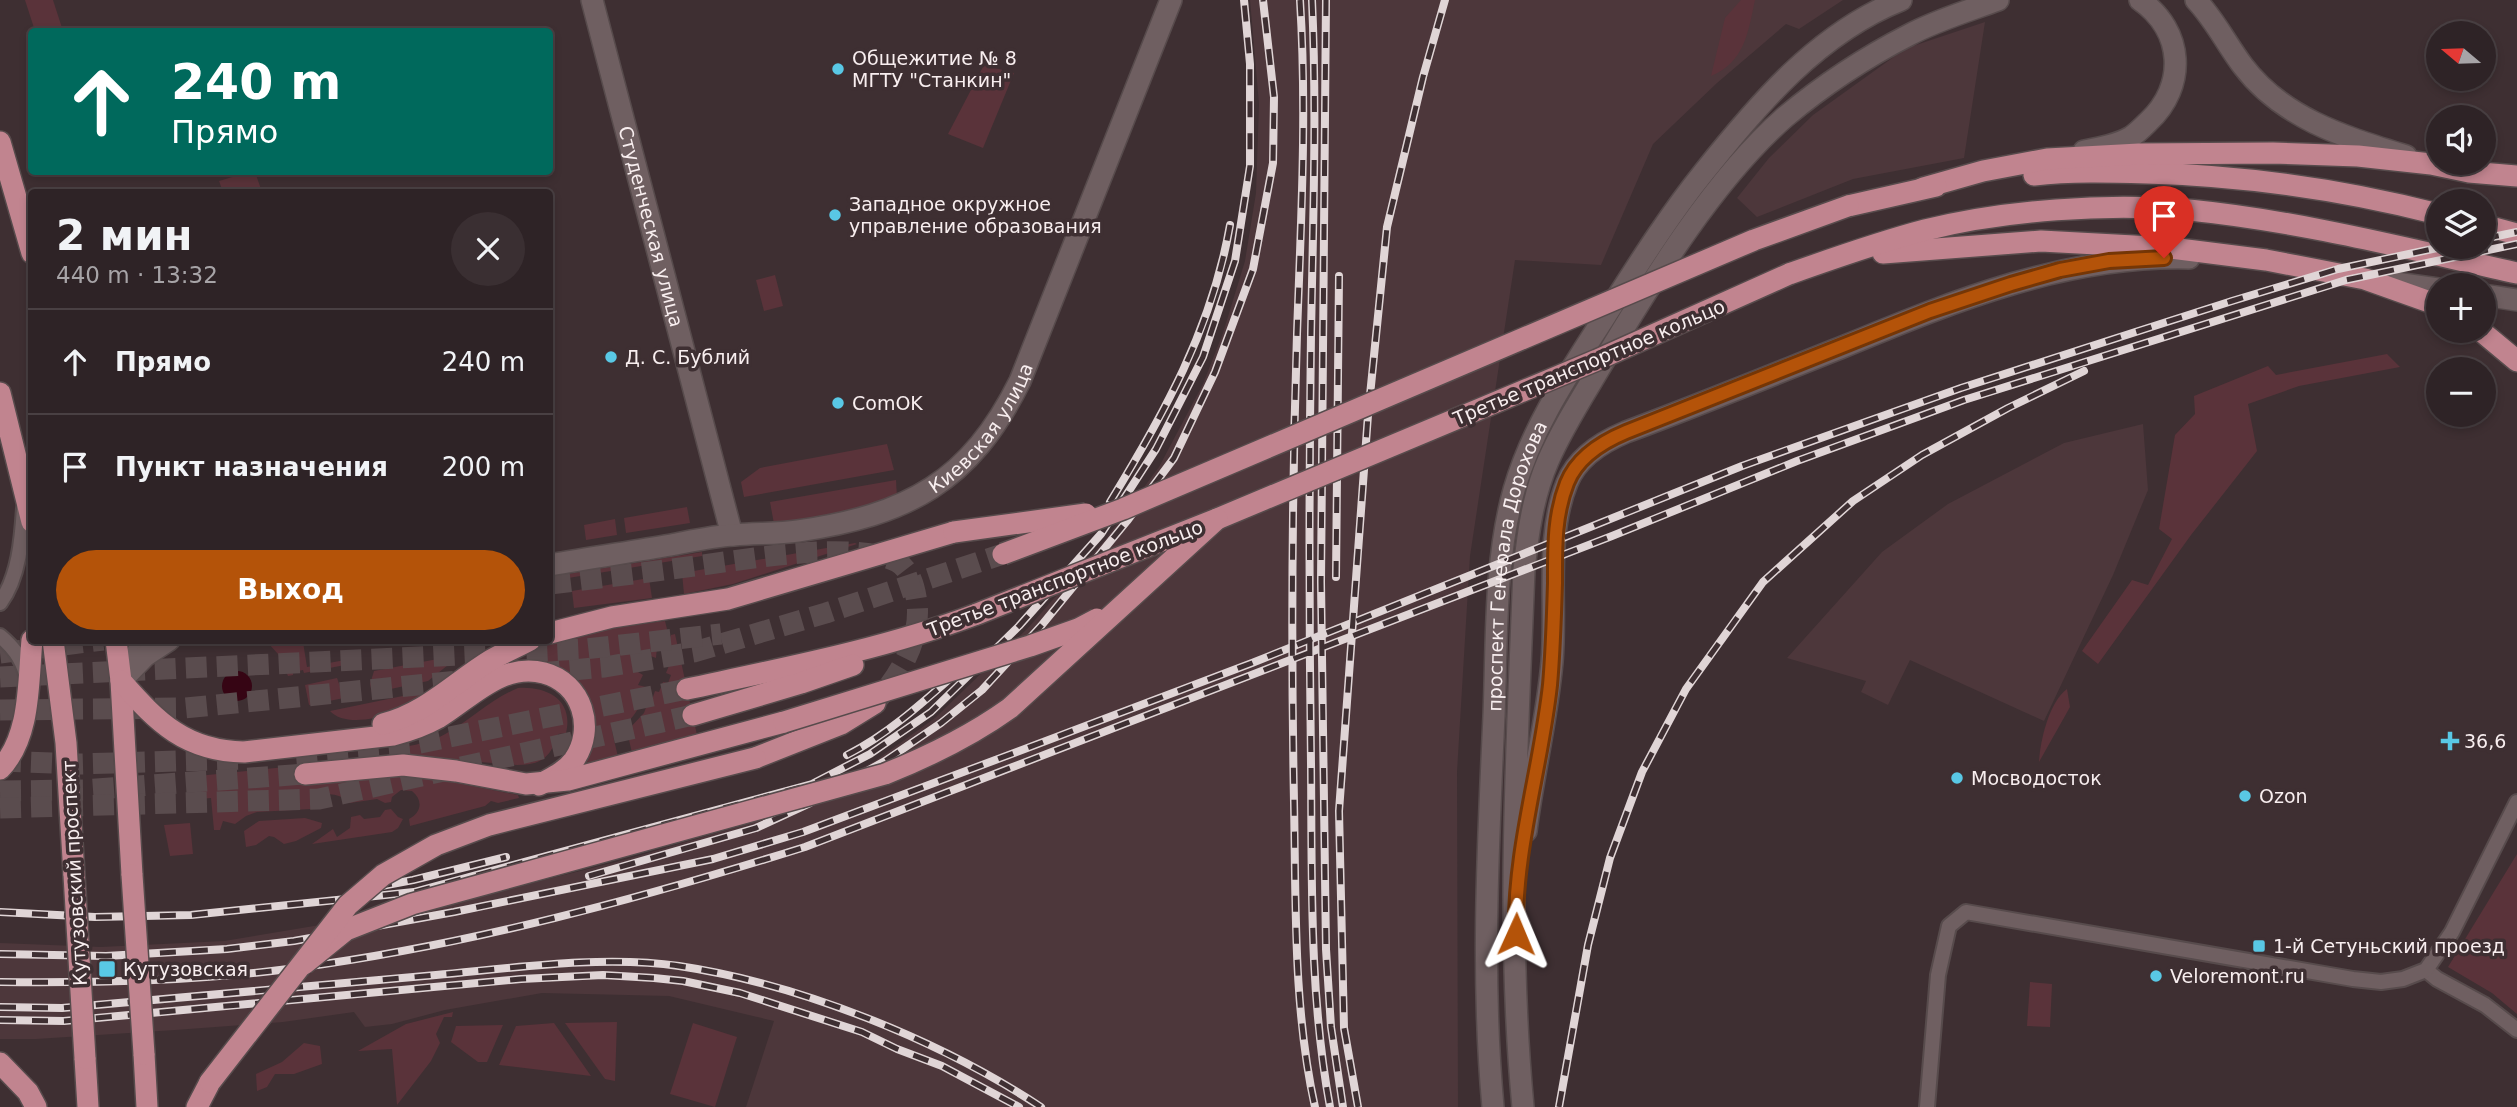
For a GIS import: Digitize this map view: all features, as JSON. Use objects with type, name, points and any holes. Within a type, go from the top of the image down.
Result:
[{"type":"main road","name":"Студенческая улица","points":[[592,0],[733,535]]},
{"type":"main road","name":"Киевская улица","points":[[553,565],[733,535],[798,531],[875,514],[924,495],[969,459],[1004,412],[1020,381],[1171,0]]},
{"type":"main road","name":"проспект Генерала Дорохова","points":[[1493,1107],[1486,908],[1498,616],[1504,534],[1514,489],[1532,442],[1564,382],[1683,197],[1740,127],[1790,74],[1826,42],[1856,21],[1901,0]]},
{"type":"main road","name":"проспект Генерала Дорохова","points":[[1523,1107],[1517,1007],[1514,834],[1524,570],[1528,529],[1548,461],[1569,420],[1640,300],[1709,202],[1757,145],[1786,117],[1858,64],[1910,34],[1998,0]]},
{"type":"main road","points":[[1003,554],[1123,509],[1754,240],[1848,206],[1983,172],[2110,146],[2133,136],[2158,113],[2169,95],[2175,78],[2176,63],[2166,29],[2140,0]]},
{"type":"main road","points":[[2196,0],[2244,67],[2270,94],[2296,114],[2336,134],[2426,162]]},
{"type":"main road","points":[[0,142],[28,239]]},
{"type":"main road","points":[[2048,159],[2139,154],[2273,153],[2358,156],[2426,163]]},
{"type":"main road","points":[[1923,188],[2054,173],[2217,175],[2331,191],[2426,211]]},
{"type":"main road","points":[[2496,174],[2517,176]]},
{"type":"main road","points":[[2479,175],[2517,187]]},
{"type":"main road","points":[[14,189],[28,214]]},
{"type":"main road","name":"Третье транспортное кольцо","points":[[687,689],[830,658],[945,626],[1217,519],[1597,360],[1789,274],[1927,230],[2007,216],[2099,208],[2188,210],[2269,221],[2517,273]]},
{"type":"main road","points":[[2496,228],[2517,234]]},
{"type":"main road","points":[[1839,257],[2041,241],[2171,248],[2266,260],[2426,287]]},
{"type":"main road","name":"проспект Генерала Дорохова","points":[[1516,909],[1552,661],[1555,539],[1559,508],[1568,480],[1585,457],[1606,441],[1930,311],[2011,284],[2060,270],[2109,261],[2164,258],[2266,260]]},
{"type":"main road","points":[[2365,279],[2426,301]]},
{"type":"main road","points":[[2496,297],[2517,300]]},
{"type":"main road","points":[[2496,343],[2517,361]]},
{"type":"main road","points":[[0,393],[28,507]]},
{"type":"main road","points":[[553,632],[612,617],[728,599],[954,532],[1123,509]]},
{"type":"main road","points":[[304,964],[346,930],[412,904],[885,774],[934,754],[975,733],[1010,708],[1217,519]]},
{"type":"main road","points":[[305,774],[403,765],[539,785],[568,780],[784,722],[1030,646],[1078,629],[1122,605]]},
{"type":"main road","points":[[693,715],[801,684],[880,655],[945,626]]},
{"type":"main road","points":[[0,769],[13,752],[20,733],[32,644]]},
{"type":"main road","name":"Кутузовский проспект","points":[[54,644],[66,743],[88,1107]]},
{"type":"main road","points":[[116,644],[121,681],[146,1107]]},
{"type":"main road","points":[[121,681],[145,656],[163,644]]},
{"type":"main road","points":[[300,745],[407,716],[493,659],[522,644]]},
{"type":"main road","points":[[121,681],[143,706],[184,740],[223,752],[244,752],[393,735],[437,718],[493,680],[511,672],[544,673],[567,685],[576,695],[583,710],[585,724],[579,752],[572,763],[560,774],[539,785]]},
{"type":"main road","points":[[197,1107],[210,1082],[348,905],[383,874],[436,845],[489,825],[755,758],[841,724],[875,703]]},
{"type":"main road","points":[[0,1063],[32,1100]]},
{"type":"street","points":[[0,603],[15,569],[22,538],[25,496]]},
{"type":"street","points":[[0,636],[13,647],[22,661],[28,679]]},
{"type":"street","points":[[121,681],[137,644]]},
{"type":"street","points":[[1927,1107],[1938,975],[1949,926],[1966,912],[2353,979],[2381,982],[2403,979],[2426,970],[2452,932],[2517,802]]},
{"type":"street","points":[[2426,970],[2437,979],[2485,1005],[2517,1030]]},
{"type":"shaded area","points":[[25,0],[53,0],[62,28],[34,28]]},
{"type":"shaded area","points":[[1250,0],[1843,0],[1799,29],[1786,24],[1717,83],[1653,144],[1601,265],[1515,260],[1470,556],[1457,772],[1458,1107],[746,1107],[774,1021],[669,996],[542,993],[445,1010],[392,1024],[365,1027],[354,1012],[283,1022],[36,1039],[0,1039],[0,943],[101,947],[224,941],[452,903],[624,860],[751,823],[804,799],[875,761],[935,718],[1028,628],[1105,540],[1159,467],[1203,384],[1223,333],[1245,261],[1256,193],[1259,104]]},
{"type":"shaded area","points":[[1741,0],[1755,0],[1743,45],[1731,63],[1711,76],[1725,18]]},
{"type":"shaded area","points":[[1985,22],[1964,158],[1853,179],[1757,217],[1737,198],[1769,158],[1813,115],[1895,56],[1913,46]]},
{"type":"shaded area","points":[[984,65],[1014,73],[983,148],[948,134]]},
{"type":"shaded area","points":[[239,175],[256,175],[261,189],[222,189],[219,181]]},
{"type":"shaded area","points":[[775,275],[783,306],[764,311],[756,280]]},
{"type":"shaded area","points":[[2387,354],[2400,367],[2299,386],[2248,404],[2257,451],[2191,535],[2098,664],[2082,651],[2132,580],[2148,585],[2172,539],[2159,529],[2175,435],[2195,414],[2194,396],[2268,366],[2276,375]]},
{"type":"shaded area","points":[[2143,424],[2148,490],[2113,575],[2044,721],[1910,660],[1888,705],[1861,692],[1866,681],[1787,658],[1882,552],[1948,504],[2064,443]]},
{"type":"shaded area","points":[[887,444],[894,470],[744,497],[741,482],[760,468]]},
{"type":"shaded area","points":[[896,480],[897,498],[836,515],[774,524],[770,502]]},
{"type":"shaded area","points":[[687,507],[690,523],[626,533],[624,518]]},
{"type":"shaded area","points":[[615,519],[617,535],[586,540],[584,525]]},
{"type":"shaded area","points":[[857,544],[733,584],[684,594],[682,573]]},
{"type":"shaded area","points":[[702,552],[702,556],[553,581],[553,577]]},
{"type":"shaded area","points":[[649,578],[652,598],[574,608],[572,591]]},
{"type":"shaded area","points":[[665,621],[667,629],[660,648],[657,647],[656,658],[648,655],[646,666],[641,664],[638,672],[643,675],[638,685],[646,687],[640,696],[643,698],[641,703],[627,722],[612,731],[618,757],[582,767],[591,750],[594,733],[594,716],[589,700],[568,673],[553,664],[535,659],[534,649],[566,637]]},
{"type":"shaded area","points":[[675,634],[697,735],[632,753],[627,731],[644,713],[655,691],[659,692],[663,682],[668,683],[671,675],[666,673],[670,663],[665,661],[669,651],[666,650],[671,635]]},
{"type":"shaded area","points":[[269,644],[303,644],[307,667],[345,660],[345,665],[304,673],[303,670],[288,676],[278,654]]},
{"type":"shaded area","points":[[443,658],[448,665],[428,681],[372,693],[370,684],[374,671]]},
{"type":"shaded area","points":[[237,671],[248,675],[252,686],[248,697],[237,701],[226,697],[222,686],[226,675]]},
{"type":"shaded area","points":[[337,678],[344,698],[309,705],[305,685]]},
{"type":"shaded area","points":[[518,688],[539,690],[556,697],[566,712],[566,733],[558,734],[552,749],[544,758],[517,765],[405,756],[405,747],[442,736]]},
{"type":"shaded area","points":[[2067,689],[2070,707],[2039,762],[2050,712]]},
{"type":"shaded area","points":[[422,692],[423,695],[404,708],[363,720],[339,717],[330,711]]},
{"type":"shaded area","points":[[304,765],[426,777],[518,795],[519,798],[498,803],[491,801],[485,806],[410,826],[409,819],[419,809],[418,798],[412,791],[401,790],[392,797],[391,802],[385,803],[377,799],[350,803],[336,795],[326,795],[311,800],[311,809],[257,812],[235,824],[223,821],[220,830],[214,830],[211,798],[200,799],[198,776]]},
{"type":"shaded area","points":[[391,809],[403,819],[392,832],[312,844],[333,829],[337,837],[350,828],[351,817],[380,817],[385,810]]},
{"type":"shaded area","points":[[305,818],[322,823],[321,828],[296,841],[284,844],[269,836],[256,845],[246,847],[244,831],[259,821]]},
{"type":"shaded area","points":[[190,823],[193,854],[170,856],[164,825]]},
{"type":"shaded area","points":[[2517,854],[2517,1014],[2492,993],[2448,967]]},
{"type":"shaded area","points":[[2030,982],[2052,984],[2050,1027],[2027,1026]]},
{"type":"shaded area","points":[[453,1012],[452,1017],[444,1017],[436,1034],[440,1043],[431,1061],[397,1105],[392,1049],[358,1051],[406,1024]]},
{"type":"shaded area","points":[[617,1022],[615,1081],[605,1079],[565,1023]]},
{"type":"shaded area","points":[[554,1023],[591,1076],[499,1065],[516,1026]]},
{"type":"shaded area","points":[[693,1023],[737,1037],[715,1107],[670,1094]]},
{"type":"shaded area","points":[[503,1025],[487,1062],[478,1062],[451,1042],[456,1026]]},
{"type":"shaded area","points":[[304,1043],[320,1046],[322,1064],[294,1074],[275,1074],[267,1087],[257,1091],[256,1074],[282,1062]]},
{"type":"tunnel","points":[[553,584],[801,553],[855,552],[897,562],[906,570],[913,586],[917,603],[916,629],[902,666],[879,698]]},
{"type":"tunnel","points":[[539,673],[605,667],[694,652],[826,613],[1003,554]]},
{"type":"tunnel","points":[[0,677],[585,649],[721,634]]},
{"type":"tunnel","points":[[0,653],[71,644]]},
{"type":"tunnel","points":[[0,710],[185,708],[468,680]]},
{"type":"tunnel","points":[[296,756],[410,745],[687,689]]},
{"type":"tunnel","points":[[0,808],[319,799],[693,715]]},
{"type":"tunnel","points":[[0,761],[79,764],[246,759]]},
{"type":"tunnel","points":[[0,791],[83,790],[305,774]]},
{"type":"railway","points":[[0,912],[95,917],[191,915],[414,892],[812,784],[870,754],[931,712],[1019,626],[1101,534],[1156,449],[1203,357],[1235,261],[1250,166],[1250,64],[1244,0]]},
{"type":"railway","points":[[589,876],[756,828],[810,803],[885,761],[941,723],[982,690],[1041,626],[1127,521],[1174,458],[1215,372],[1253,269],[1273,163],[1274,97],[1263,0]]},
{"type":"railway","points":[[1300,0],[1303,126],[1294,451],[1293,744],[1299,994],[1315,1107]]},
{"type":"railway","points":[[1312,0],[1312,892],[1318,1022],[1330,1107]]},
{"type":"railway","points":[[1326,0],[1321,582],[1326,949],[1331,1027],[1343,1107]]},
{"type":"railway","points":[[1358,1107],[1344,1028],[1339,811],[1368,415],[1387,227],[1423,77],[1445,0]]},
{"type":"railway","points":[[1110,502],[1184,369],[1211,299],[1230,225]]},
{"type":"railway","points":[[2496,236],[2517,232]]},
{"type":"railway","points":[[0,982],[148,980],[296,968],[425,947],[680,885],[805,847],[1612,536],[1797,461],[1964,400],[2346,280],[2517,244]]},
{"type":"railway","points":[[0,954],[106,956],[227,949],[294,941],[454,912],[713,859],[803,832],[1014,753],[1252,663],[1742,466],[1961,388],[2338,269],[2426,250]]},
{"type":"railway","points":[[1336,577],[1339,276]]},
{"type":"railway","points":[[1559,1107],[1588,945],[1610,858],[1642,772],[1686,689],[1763,582],[1853,501],[1922,455],[2008,408],[2084,371]]},
{"type":"railway","points":[[847,755],[896,723],[972,659]]},
{"type":"railway","points":[[376,887],[506,857]]},
{"type":"railway","points":[[0,1007],[62,1008],[558,964],[650,963],[725,974],[772,986],[867,1018],[958,1059],[1041,1107]]},
{"type":"railway","points":[[0,1020],[64,1021],[521,979],[603,975],[654,978],[740,993],[862,1032],[942,1066],[1019,1107]]},
{"type":"place","name":"Общежитие № 8 МГТУ \"Станкин\"","points":[[838,69]]},
{"type":"place","name":"Западное окружное управление образования","points":[[835,215]]},
{"type":"place","name":"Д. С. Бублий","points":[[611,357]]},
{"type":"place","name":"ComOK","points":[[838,403]]},
{"type":"place","name":"36,6","points":[[2450,741]]},
{"type":"place","name":"Мосводосток","points":[[1957,778]]},
{"type":"place","name":"Ozon","points":[[2245,796]]},
{"type":"place","name":"1-й Сетуньский проезд","points":[[2259,946]]},
{"type":"place","name":"Кутузовская","points":[[107,969]]},
{"type":"place","name":"Veloremont.ru","points":[[2156,976]]},
{"type":"route","points":[[1516,934],[1522,859],[1552,661],[1555,539],[1559,508],[1568,480],[1585,457],[1606,441],[1626,432],[1930,311],[2060,270],[2109,261],[2164,258]]}]
